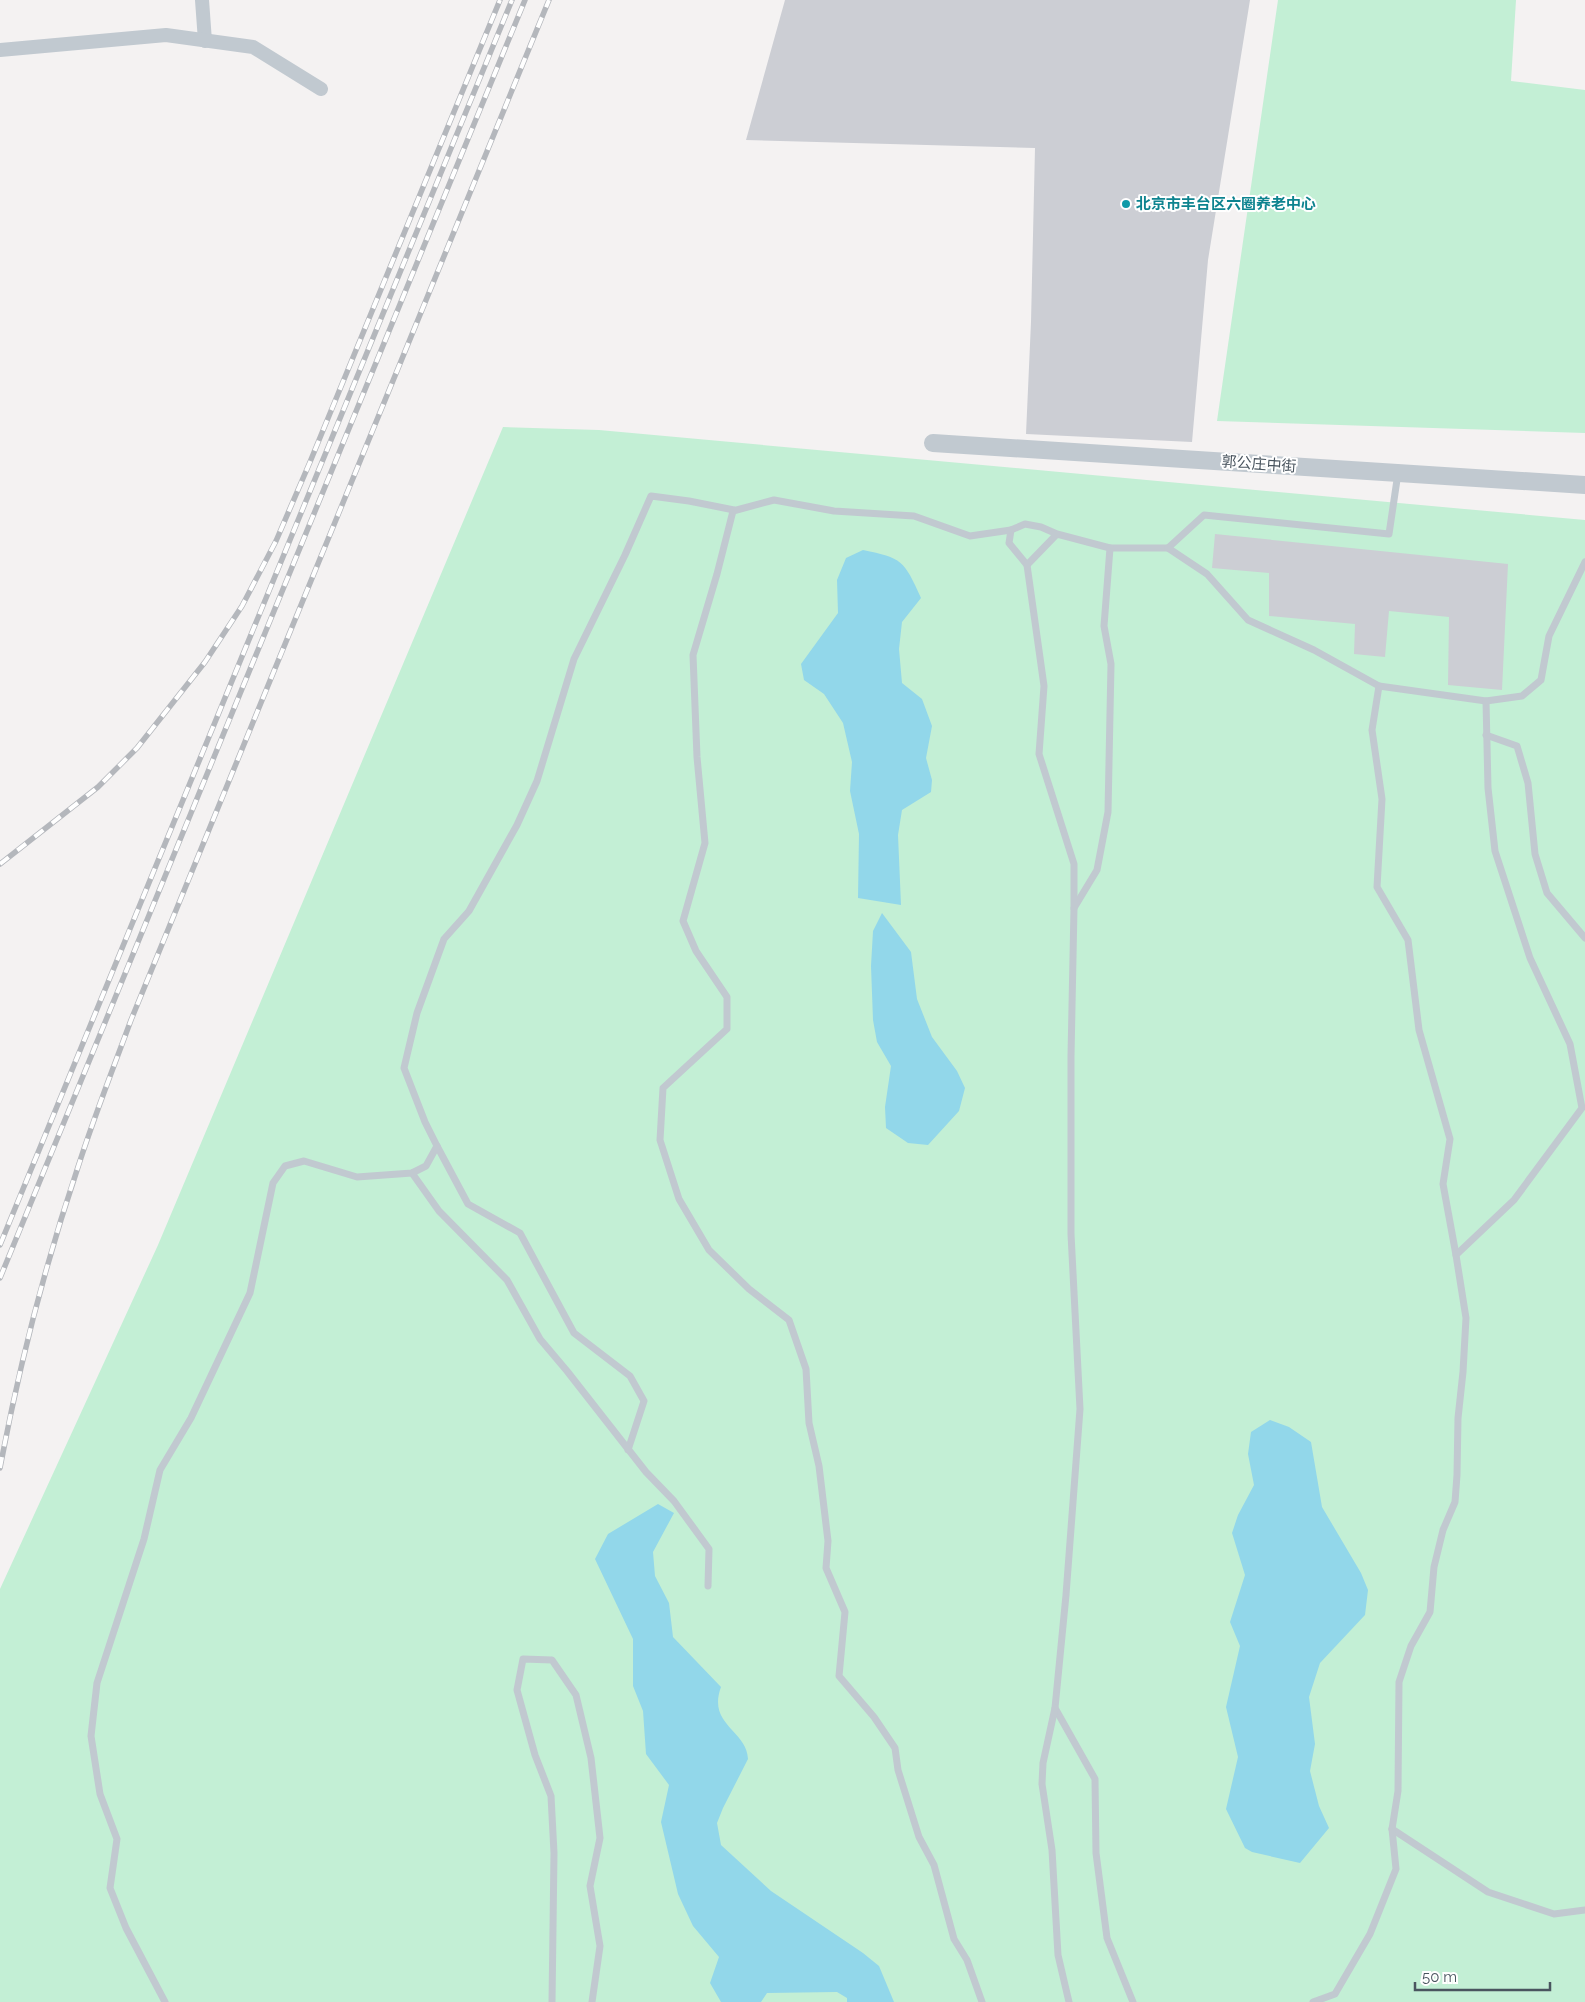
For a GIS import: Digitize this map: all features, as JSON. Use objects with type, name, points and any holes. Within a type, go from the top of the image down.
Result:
[{"type":"street","points":[[202,0],[205,41]]},
{"type":"street","points":[[0,50],[166,35],[253,47],[321,89]]},
{"type":"street","name":"郭公庄中街","points":[[933,443],[1585,485]]},
{"type":"lane","points":[[1168,548],[1204,515],[1389,534],[1398,473]]},
{"type":"lane","points":[[628,1450],[644,1401],[630,1376],[574,1333],[520,1233],[468,1204],[425,1122],[404,1068],[417,1014],[444,939],[469,911],[517,825],[537,781],[574,659],[625,555],[651,496],[734,510],[774,500],[834,511],[914,516],[970,536],[1011,530],[1025,524],[1110,548],[1168,548],[1207,574],[1248,620],[1314,650],[1379,686],[1486,701],[1522,696],[1541,680],[1549,636],[1585,562]]},
{"type":"lane","points":[[734,510],[693,655],[697,757],[705,843],[683,921],[696,951],[727,997],[727,1029],[663,1088],[660,1140],[679,1199],[709,1250],[749,1289],[789,1320],[806,1369],[809,1423],[819,1466],[828,1541],[826,1568],[844,1612],[839,1676],[874,1717],[895,1748],[898,1770],[919,1837],[934,1865],[954,1939],[967,1960],[982,2002]]},
{"type":"lane","points":[[1011,530],[1009,543],[1027,565],[1044,686],[1039,754],[1074,864],[1071,1234],[1080,1409],[1055,1708],[1043,1763],[1042,1784],[1052,1850],[1058,1954],[1069,2002]]},
{"type":"lane","points":[[1027,565],[1057,534]]},
{"type":"lane","points":[[1074,908],[1096,870],[1108,812],[1111,664],[1104,626],[1110,548]]},
{"type":"lane","points":[[1313,2002],[1334,1994],[1370,1934],[1396,1869],[1392,1829],[1398,1791],[1399,1682],[1411,1646],[1430,1612],[1434,1567],[1443,1530],[1455,1502],[1466,1318],[1443,1184],[1450,1139],[1419,1030],[1408,940],[1378,887],[1382,799],[1372,730],[1379,686]]},
{"type":"lane","points":[[1456,1255],[1514,1200],[1582,1108],[1570,1044],[1530,958],[1494,850],[1488,788],[1486,701]]},
{"type":"lane","points":[[1486,735],[1517,746],[1528,782],[1535,854],[1547,893],[1585,938]]},
{"type":"lane","points":[[165,2002],[126,1928],[110,1888],[117,1840],[100,1794],[91,1736],[97,1683],[144,1539],[160,1470],[191,1418],[250,1293],[273,1183],[285,1166],[304,1161],[357,1177],[412,1174],[426,1166],[437,1146]]},
{"type":"lane","points":[[412,1174],[439,1212],[507,1280],[540,1339],[646,1472],[674,1501],[709,1548],[708,1586]]},
{"type":"lane","points":[[552,2002],[554,1853],[551,1796],[535,1755],[517,1690],[523,1659],[552,1660],[576,1695],[591,1758],[600,1838],[590,1886],[600,1946],[592,2002]]},
{"type":"lane","points":[[1055,1708],[1094,1779],[1096,1853],[1107,1938],[1133,2002]]},
{"type":"lane","points":[[1392,1829],[1488,1892],[1554,1914],[1585,1910]]},
{"type":"green space","points":[[1278,0],[1516,0],[1511,81],[1585,90],[1585,433],[1217,421]]},
{"type":"green space","points":[[503,427],[599,430],[1585,520],[1585,2002],[0,2002],[0,1589],[158,1245]]},
{"type":"water","points":[[863,550],[886,556],[900,563],[910,576],[921,598],[902,622],[899,649],[902,683],[922,699],[932,726],[926,758],[932,780],[931,792],[902,810],[898,835],[901,905],[858,898],[859,834],[850,791],[852,762],[843,723],[824,694],[804,680],[801,664],[838,613],[837,580],[846,558]]},
{"type":"water","points":[[882,913],[911,952],[917,999],[932,1037],[957,1071],[965,1088],[959,1111],[928,1145],[908,1143],[886,1128],[885,1107],[891,1066],[877,1042],[873,1020],[871,966],[873,931]]},
{"type":"water","points":[[1270,1420],[1289,1427],[1311,1442],[1322,1507],[1361,1573],[1368,1590],[1365,1615],[1320,1663],[1309,1697],[1315,1744],[1310,1771],[1319,1806],[1329,1828],[1300,1863],[1252,1852],[1245,1848],[1226,1809],[1238,1757],[1226,1707],[1240,1646],[1230,1622],[1245,1575],[1232,1533],[1238,1515],[1254,1485],[1248,1454],[1251,1432]]},
{"type":"water","points":[[658,1504],[674,1513],[653,1552],[655,1576],[669,1603],[673,1637],[721,1687],[718,1700],[719,1710],[723,1719],[746,1749],[748,1759],[717,1823],[721,1845],[771,1891],[863,1953],[879,1966],[894,2002],[847,2002],[847,1998],[837,1992],[767,1993],[761,2002],[721,2002],[710,1983],[719,1957],[693,1926],[678,1894],[661,1822],[669,1785],[646,1754],[643,1711],[633,1686],[633,1639],[595,1559],[608,1534]]},
{"type":"building","name":"北京市丰台区六圈养老中心","points":[[785,0],[1250,0],[1208,260],[1192,442],[1026,434],[1035,148],[746,140]]},
{"type":"building","points":[[1215,534],[1508,564],[1502,690],[1448,685],[1449,617],[1389,611],[1385,657],[1354,654],[1355,624],[1269,616],[1269,573],[1212,568]]},
{"type":"railway","points":[[0,864],[98,787],[137,748],[205,662],[242,606],[276,541],[310,462],[500,0]]},
{"type":"railway","points":[[0,1245],[512,0]]},
{"type":"railway","points":[[0,1278],[525,0]]},
{"type":"railway","points":[[0,1468],[24,1354],[44,1278],[90,1130],[131,1020],[549,0]]},
{"type":"place","name":"北京市丰台区六圈养老中心","points":[[1126,204]]}]
